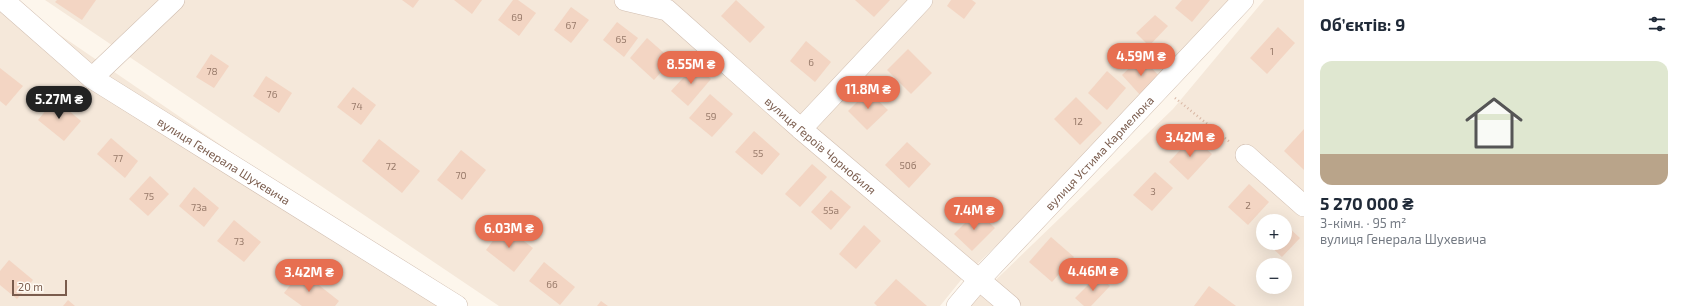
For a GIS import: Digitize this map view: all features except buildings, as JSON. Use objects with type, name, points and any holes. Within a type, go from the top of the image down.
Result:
[{"type":"street","name":"вулиця Генерала Шухевича","points":[[3,0],[92,78],[456,306]]},
{"type":"street","points":[[92,78],[174,0]]},
{"type":"street","name":"вулиця Героїв Чорнобиля","points":[[625,0],[667,10],[801,129],[1010,306]]},
{"type":"street","points":[[801,129],[922,0]]},
{"type":"street","name":"вулиця Устима Кармелюка","points":[[958,306],[979,280],[1243,0]]},
{"type":"street","points":[[1246,155],[1304,206]]},
{"type":"path","points":[[1161,87],[1246,155]]},
{"type":"shaded area","points":[[0,0],[9,0],[456,306],[0,306]]},
{"type":"shaded area","points":[[45,0],[1237,0],[1162,83],[961,280],[940,306],[499,306]]},
{"type":"shaded area","points":[[1264,0],[1304,0],[1304,306],[971,306],[978,297],[1173,109]]}]
